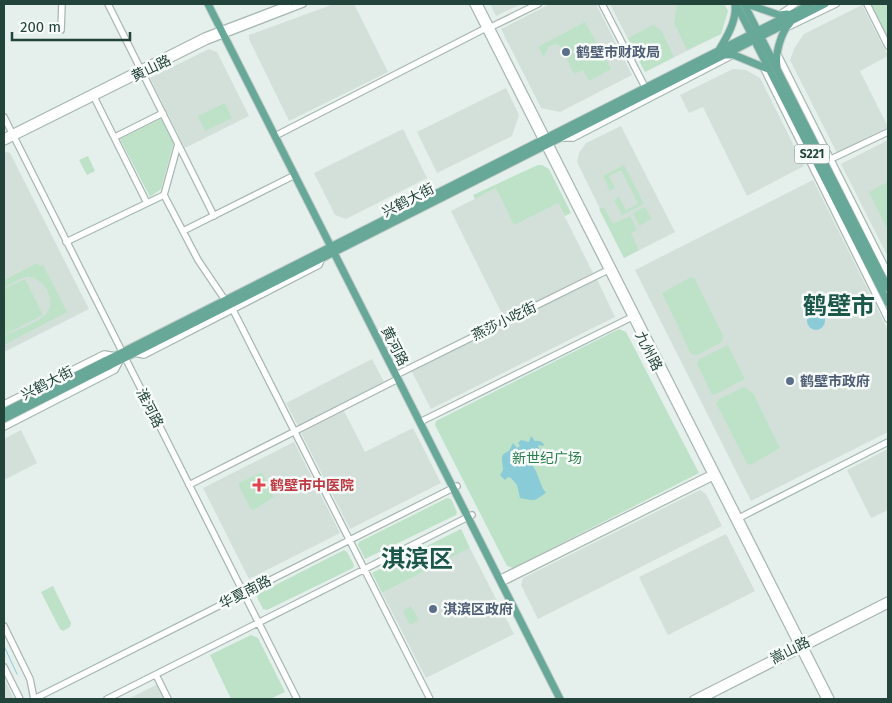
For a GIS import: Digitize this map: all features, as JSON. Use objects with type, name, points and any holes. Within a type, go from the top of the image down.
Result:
[{"type":"main road","name":"黄河路","points":[[208,4],[224,30],[279,134],[334,248],[455,486],[560,699]]},
{"type":"main road","name":"黄河路","points":[[213,4],[295,175],[334,248]]},
{"type":"main road","name":"S221","points":[[735,4],[756,35]]},
{"type":"main road","points":[[735,4],[735,13],[720,53],[734,55],[774,70],[791,17],[779,15],[748,4]]},
{"type":"main road","name":"S221","points":[[744,4],[756,35],[888,304]]},
{"type":"main road","name":"兴鹤大街","points":[[791,17],[810,4]]},
{"type":"main road","name":"兴鹤大街","points":[[545,141],[558,138],[791,17],[825,4]]},
{"type":"main road","name":"兴鹤大街","points":[[4,412],[229,305],[334,248],[545,141],[645,87],[720,53]]},
{"type":"main road","name":"S221","points":[[774,70],[828,161],[888,288]]},
{"type":"main road","name":"兴鹤大街","points":[[4,419],[121,357],[135,353],[322,258],[334,248]]},
{"type":"main road","name":"黄河路","points":[[470,516],[566,699]]},
{"type":"street","points":[[61,30],[62,4]]},
{"type":"street","points":[[108,4],[214,216]]},
{"type":"street","name":"黄山路","points":[[4,142],[13,135],[224,30],[288,4]]},
{"type":"street","name":"黄山路","points":[[224,30],[303,4]]},
{"type":"street","name":"九州路","points":[[473,4],[488,28],[739,518],[825,699]]},
{"type":"street","name":"九州路","points":[[479,4],[488,28]]},
{"type":"street","points":[[279,134],[538,4]]},
{"type":"street","points":[[602,4],[645,87]]},
{"type":"street","points":[[779,15],[795,4]]},
{"type":"street","points":[[786,28],[836,4]]},
{"type":"street","points":[[867,4],[888,46]]},
{"type":"street","points":[[778,53],[828,161],[888,273]]},
{"type":"street","points":[[558,138],[573,138],[734,55]]},
{"type":"street","points":[[762,65],[888,318]]},
{"type":"street","name":"黄山路","points":[[4,137],[13,135],[94,97],[141,71]]},
{"type":"street","points":[[94,97],[147,202]]},
{"type":"street","points":[[115,137],[163,113]]},
{"type":"street","name":"淮河路","points":[[4,118],[121,357],[189,485],[297,699]]},
{"type":"street","points":[[828,161],[888,132]]},
{"type":"street","name":"九州路","points":[[545,141],[712,475],[801,647],[831,699]]},
{"type":"street","points":[[178,144],[164,196],[198,260],[229,305],[430,699]]},
{"type":"street","points":[[183,231],[295,175]]},
{"type":"street","points":[[66,242],[147,202],[164,196]]},
{"type":"street","name":"燕莎小吃街","points":[[189,485],[608,270]]},
{"type":"street","points":[[422,421],[632,317]]},
{"type":"street","points":[[4,404],[104,354],[121,357],[115,370],[4,427]]},
{"type":"street","points":[[739,518],[888,442]]},
{"type":"street","points":[[504,579],[712,475]]},
{"type":"street","name":"华夏南路","points":[[34,699],[455,486]]},
{"type":"street","points":[[108,699],[470,516]]},
{"type":"street","name":"嵩山路","points":[[702,699],[888,600]]},
{"type":"street","name":"嵩山路","points":[[693,699],[888,606]]},
{"type":"street","points":[[4,626],[30,679],[34,699]]},
{"type":"street","points":[[4,667],[20,699]]},
{"type":"street","points":[[156,675],[168,699]]},
{"type":"shaded area","points":[[334,4],[354,4],[388,72],[289,121],[249,39],[249,35]]},
{"type":"shaded area","points":[[490,4],[521,4],[496,16]]},
{"type":"shaded area","name":"鹤壁市财政局","points":[[550,4],[596,4],[632,75],[560,112],[541,108],[501,29]]},
{"type":"shaded area","points":[[610,4],[724,4],[728,11],[721,34],[645,72]]},
{"type":"shaded area","points":[[862,5],[888,56],[860,71],[888,127],[837,153],[790,60],[795,47],[804,34]]},
{"type":"shaded area","points":[[209,49],[217,52],[249,116],[185,148],[150,78]]},
{"type":"shaded area","points":[[733,69],[746,70],[760,78],[804,166],[747,196],[703,107],[689,113],[680,95]]},
{"type":"shaded area","points":[[506,88],[519,115],[512,136],[437,173],[417,132]]},
{"type":"shaded area","points":[[621,126],[675,232],[624,258],[577,162],[579,153],[586,143]]},
{"type":"shaded area","points":[[403,129],[427,178],[346,219],[335,215],[314,173]]},
{"type":"shaded area","points":[[888,140],[888,257],[841,164]]},
{"type":"shaded area","points":[[4,153],[10,153],[89,309],[4,352]]},
{"type":"shaded area","name":"鹤壁市政府","points":[[813,180],[888,330],[888,432],[751,501],[635,270]]},
{"type":"shaded area","points":[[496,188],[558,203],[593,273],[504,318],[451,211]]},
{"type":"shaded area","points":[[596,277],[615,317],[431,409],[411,370]]},
{"type":"shaded area","points":[[372,359],[384,382],[298,426],[286,403]]},
{"type":"shaded area","points":[[344,411],[365,452],[413,428],[441,483],[350,529],[301,433]]},
{"type":"shaded area","points":[[21,430],[37,463],[4,480],[4,439]]},
{"type":"shaded area","points":[[294,442],[340,533],[249,579],[203,488]]},
{"type":"shaded area","points":[[888,449],[888,510],[871,518],[847,470]]},
{"type":"shaded area","points":[[700,490],[706,494],[722,526],[538,619],[521,585],[523,578]]},
{"type":"shaded area","points":[[726,534],[755,591],[668,635],[639,577]]},
{"type":"shaded area","name":"淇滨区政府","points":[[470,548],[514,634],[426,678],[382,593]]},
{"type":"shaded area","points":[[4,678],[14,699],[4,699]]},
{"type":"shaded area","points":[[158,684],[165,699],[128,699]]},
{"type":"green space","points":[[677,4],[724,4],[728,11],[721,34],[687,50],[674,23]]},
{"type":"green space","points":[[867,4],[888,4],[888,46]]},
{"type":"green space","points":[[585,22],[611,69],[589,81],[583,70],[574,74],[561,47],[556,44],[549,46],[544,57],[538,47]]},
{"type":"green space","points":[[653,25],[661,30],[674,57],[645,72],[628,38]]},
{"type":"green space","points":[[225,103],[232,118],[205,131],[198,116]]},
{"type":"green space","points":[[162,118],[174,142],[161,189],[150,197],[120,139]]},
{"type":"green space","points":[[88,156],[95,171],[87,175],[79,160]]},
{"type":"green space","points":[[538,165],[549,169],[571,213],[565,216],[558,203],[514,225],[496,188],[475,199],[473,195]]},
{"type":"green space","points":[[624,165],[644,204],[622,215],[614,200],[619,197],[626,210],[638,204],[621,170],[609,176],[615,188],[610,191],[603,176]]},
{"type":"green space","points":[[888,182],[888,226],[886,227],[869,192]]},
{"type":"green space","points":[[604,207],[613,224],[630,216],[637,230],[631,233],[639,250],[624,258],[599,209]]},
{"type":"green space","points":[[645,207],[651,219],[639,226],[633,213]]},
{"type":"green space","points":[[37,263],[39,266],[43,265],[67,312],[4,345],[4,336],[36,321],[49,310],[50,298],[48,292],[34,278],[22,278],[4,288],[4,280]]},
{"type":"green space","points":[[691,277],[695,279],[723,335],[722,342],[697,355],[691,354],[662,293]]},
{"type":"green space","points":[[25,279],[43,315],[4,335],[4,289]]},
{"type":"green space","name":"新世纪广场","points":[[619,329],[626,332],[699,473],[513,568],[507,566],[435,425],[436,421]]},
{"type":"green space","points":[[728,345],[745,379],[714,395],[711,393],[697,364],[698,360]]},
{"type":"green space","points":[[744,387],[753,393],[780,448],[750,465],[747,464],[716,403],[719,399]]},
{"type":"green space","points":[[260,473],[263,474],[274,497],[253,510],[250,508],[239,483]]},
{"type":"green space","points":[[447,498],[451,499],[457,512],[456,515],[365,559],[358,545],[359,542]]},
{"type":"green space","points":[[461,529],[470,548],[382,593],[372,573]]},
{"type":"green space","points":[[344,550],[354,565],[353,568],[267,610],[263,609],[257,597],[258,594]]},
{"type":"green space","points":[[53,586],[71,623],[70,627],[63,631],[60,629],[41,592]]},
{"type":"green space","points":[[411,606],[419,620],[410,625],[403,611]]},
{"type":"green space","points":[[251,635],[258,638],[285,692],[270,699],[231,699],[210,655]]},
{"type":"water","points":[[812,312],[820,312],[825,317],[823,328],[812,330],[807,325],[807,317]]},
{"type":"water","points":[[531,436],[535,441],[540,441],[544,444],[543,446],[538,445],[540,452],[538,456],[528,454],[524,459],[535,470],[546,493],[532,500],[520,498],[517,485],[511,478],[508,477],[505,480],[500,475],[503,470],[503,454],[509,451],[513,443],[517,448],[520,446],[518,443],[521,440],[529,442]]},
{"type":"waterway","points":[[4,646],[17,674]]},
{"type":"place","name":"鹤壁市财政局","points":[[566,52]]},
{"type":"place","name":"鹤壁市政府","points":[[790,381]]},
{"type":"place","name":"鹤壁市中医院","points":[[259,485]]},
{"type":"place","name":"淇滨区政府","points":[[433,609]]},
{"type":"district","name":"鹤壁市","points":[[839,306]]},
{"type":"district","name":"淇滨区","points":[[417,559]]}]
